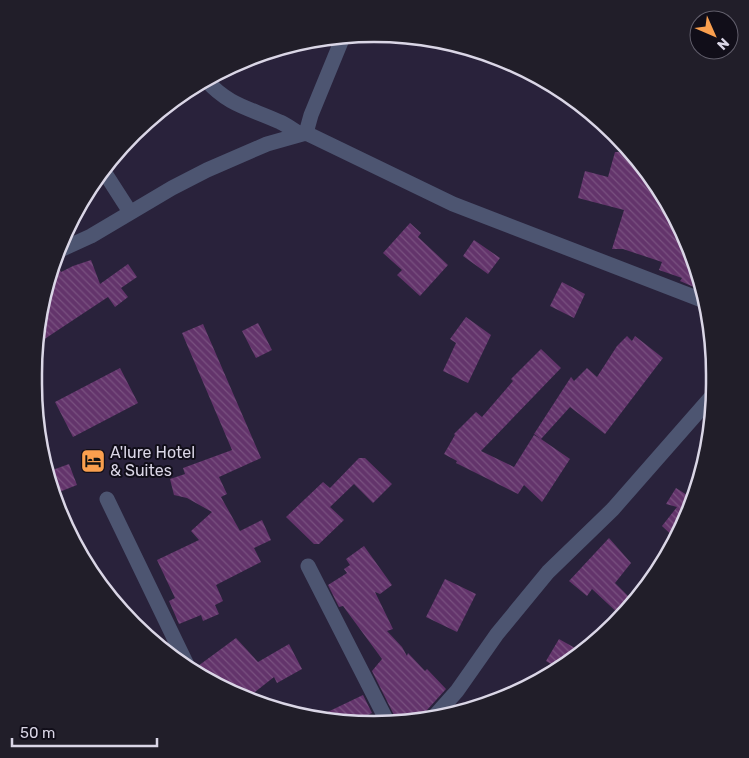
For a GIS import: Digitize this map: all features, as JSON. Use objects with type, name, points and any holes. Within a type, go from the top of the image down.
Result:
[{"type":"street","points":[[303,134],[340,44]]},
{"type":"street","points":[[211,86],[215,91],[240,106],[280,122],[453,204],[697,298]]},
{"type":"street","points":[[68,246],[91,236],[206,170],[267,144],[303,134]]},
{"type":"street","points":[[107,177],[130,212]]},
{"type":"street","points":[[442,708],[457,692],[497,634],[548,572],[613,509],[706,405]]},
{"type":"street","points":[[107,499],[183,655]]},
{"type":"street","points":[[308,566],[384,716]]},
{"type":"building","points":[[615,152],[620,152],[638,172],[662,209],[681,247],[695,287],[680,281],[682,278],[659,270],[662,262],[623,249],[612,249],[624,210],[578,198],[585,171],[608,177]]},
{"type":"building","points":[[410,223],[421,233],[418,237],[448,265],[420,296],[397,275],[402,270],[383,253]]},
{"type":"building","points":[[474,240],[500,258],[488,274],[463,256]]},
{"type":"building","points":[[91,260],[100,284],[128,264],[137,277],[121,288],[128,297],[115,307],[108,297],[44,339],[60,269],[61,272]]},
{"type":"building","points":[[562,282],[585,294],[574,318],[550,306]]},
{"type":"building","points":[[466,317],[491,335],[468,383],[443,371],[456,343],[450,339]]},
{"type":"building","points":[[258,323],[272,350],[256,358],[242,331]]},
{"type":"building","points":[[203,324],[261,458],[219,477],[227,494],[221,497],[240,531],[262,520],[271,540],[254,548],[261,562],[216,585],[223,601],[215,605],[219,614],[203,621],[201,615],[179,624],[169,601],[175,598],[157,560],[199,540],[191,531],[212,512],[187,498],[174,495],[170,479],[185,474],[183,468],[232,450],[182,333]]},
{"type":"building","points":[[627,336],[632,341],[635,336],[663,358],[605,434],[570,407],[541,439],[534,434],[571,377],[574,381],[587,368],[597,377],[617,346]]},
{"type":"building","points":[[541,349],[561,368],[481,451],[514,467],[534,435],[570,459],[542,502],[524,485],[518,494],[456,463],[457,461],[444,454],[454,434],[476,412],[482,417],[513,381],[511,379]]},
{"type":"building","points":[[120,368],[138,403],[73,437],[55,402]]},
{"type":"building","points":[[359,458],[365,458],[392,484],[373,503],[354,484],[330,507],[344,520],[319,544],[314,544],[286,517],[323,482],[330,488]]},
{"type":"building","points":[[69,464],[77,485],[61,491],[54,469]]},
{"type":"building","points":[[676,488],[687,495],[670,534],[662,526],[677,507],[666,504]]},
{"type":"building","points":[[609,538],[631,563],[615,583],[629,597],[616,611],[592,589],[587,596],[569,581]]},
{"type":"building","points":[[364,546],[392,585],[380,594],[375,592],[393,629],[387,631],[402,647],[407,656],[408,653],[446,689],[426,712],[394,715],[372,671],[382,659],[343,606],[339,607],[328,585],[347,573],[344,569],[350,565],[346,559]]},
{"type":"building","points":[[445,579],[476,594],[457,632],[426,617]]},
{"type":"building","points":[[236,638],[258,662],[289,644],[302,669],[277,683],[274,677],[254,693],[199,665]]},
{"type":"building","points":[[559,639],[575,648],[552,664],[546,661]]},
{"type":"building","points":[[363,695],[372,713],[366,716],[327,712]]},
{"type":"place","name":"A'lure Hotel & Suites","points":[[93,461]]}]
